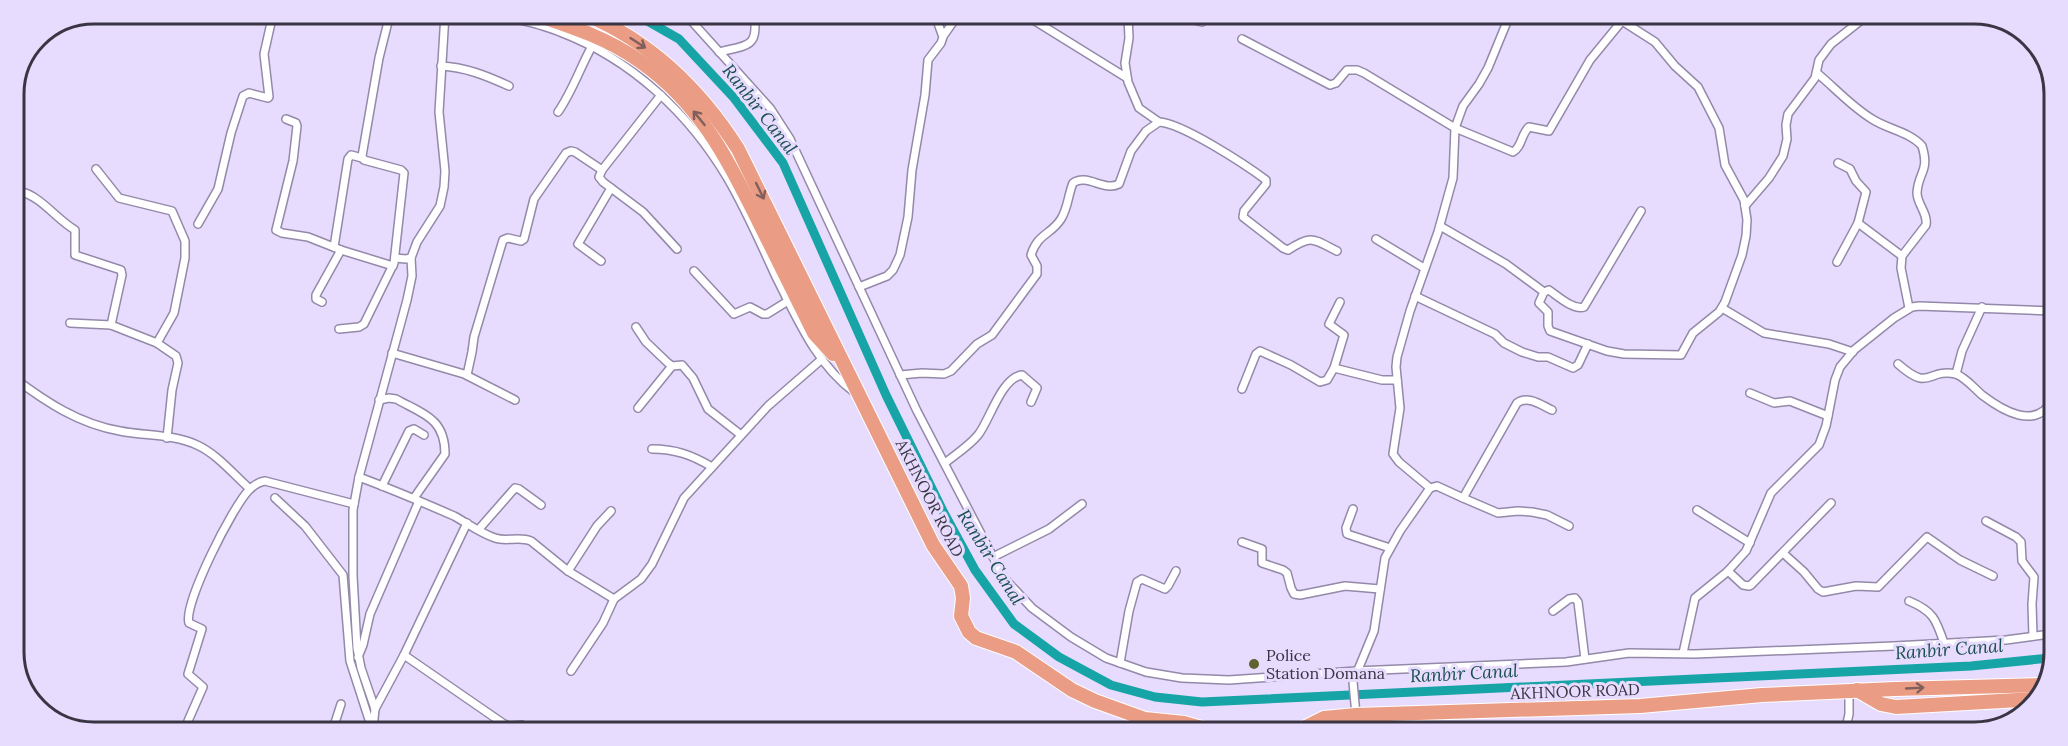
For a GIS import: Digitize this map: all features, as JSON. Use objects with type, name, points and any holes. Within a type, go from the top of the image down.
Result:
[{"type":"highway","name":"AKHNOOR ROAD","points":[[563,24],[591,34],[639,60],[682,98],[715,138],[814,333],[844,366]]},
{"type":"highway","name":"AKHNOOR ROAD","points":[[603,24],[635,42],[663,62],[694,91],[716,117],[747,164],[933,545],[961,586],[962,616],[969,632],[984,642],[1016,652],[1072,690],[1095,701],[1145,719],[1174,722]]},
{"type":"highway","name":"AKHNOOR ROAD","points":[[1316,722],[1324,718],[1358,711],[1668,704],[1762,695],[2036,685]]},
{"type":"highway","points":[[1853,691],[1881,704],[1896,707],[2026,700]]},
{"type":"street","points":[[198,224],[218,189],[231,133],[243,96],[249,93],[269,97],[264,54],[271,24]]},
{"type":"street","points":[[362,158],[379,58],[388,24]]},
{"type":"street","points":[[375,709],[358,657],[353,576],[354,504],[359,477],[412,276],[411,258],[417,242],[440,206],[443,194],[445,171],[439,112],[444,24]]},
{"type":"street","points":[[530,24],[559,32],[623,64],[661,95],[691,127],[728,179],[813,348],[838,379],[859,396]]},
{"type":"street","points":[[694,24],[770,108],[790,139],[900,375],[1004,578],[1032,608],[1071,637],[1106,658],[1146,672],[1182,678],[1229,680],[1356,671],[1536,664],[1615,654],[1944,643],[2044,635]]},
{"type":"street","points":[[719,52],[751,42],[756,34],[755,24]]},
{"type":"street","points":[[939,24],[944,35]]},
{"type":"street","points":[[859,287],[887,276],[893,270],[900,255],[908,217],[912,170],[922,116],[928,60],[951,24]]},
{"type":"street","points":[[1040,24],[1127,78]]},
{"type":"street","points":[[1128,24],[1129,38],[1125,63],[1127,78],[1139,108],[1159,122],[1198,136],[1266,180],[1266,184],[1244,211],[1243,216],[1282,248],[1288,250],[1302,241],[1311,239],[1337,251]]},
{"type":"street","points":[[1430,488],[1399,462],[1393,454],[1400,408],[1397,357],[1424,268],[1440,226],[1453,178],[1455,128],[1463,106],[1488,68],[1506,24]]},
{"type":"street","points":[[1242,39],[1330,85],[1336,83],[1347,70],[1357,70],[1455,128],[1513,152],[1518,148],[1525,130],[1529,127],[1549,131],[1590,60],[1615,24]]},
{"type":"street","points":[[1627,24],[1655,42],[1698,87],[1719,128],[1725,165],[1745,206],[1746,236],[1742,255],[1722,308],[1694,333],[1678,356],[1624,354],[1554,333],[1548,328],[1548,312],[1539,303],[1544,292],[1549,290],[1570,304],[1580,308],[1584,307],[1641,211]]},
{"type":"street","points":[[1745,206],[1778,166],[1786,148],[1788,114],[1817,73],[1819,60],[1824,51],[1856,24]]},
{"type":"street","points":[[558,112],[568,98],[575,77],[591,46]]},
{"type":"street","points":[[441,66],[454,66],[509,86]]},
{"type":"street","points":[[1817,73],[1868,117],[1884,127],[1911,137],[1922,146],[1925,168],[1917,194],[1927,220],[1926,225],[1902,256],[1901,268],[1909,308]]},
{"type":"street","points":[[661,95],[602,170],[599,177],[643,212],[677,249]]},
{"type":"street","points":[[286,118],[296,123],[297,126],[293,161],[276,230],[308,237],[337,249],[393,266]]},
{"type":"street","points":[[900,375],[944,374],[951,371],[977,344],[992,335],[1037,274],[1037,266],[1031,255],[1032,251],[1039,238],[1060,221],[1065,212],[1073,183],[1081,179],[1110,186],[1119,184],[1131,151],[1146,131],[1159,122]]},
{"type":"street","points":[[466,375],[474,337],[503,240],[506,238],[521,241],[524,239],[534,199],[566,153],[575,152],[602,170]]},
{"type":"street","points":[[322,302],[316,299],[316,296],[337,249],[348,159],[351,155],[401,170],[404,173],[393,266],[364,324],[359,327],[339,329]]},
{"type":"street","points":[[1837,262],[1858,223],[1866,192],[1856,181],[1850,169],[1838,163]]},
{"type":"street","points":[[96,169],[119,198],[172,210],[184,237],[185,258],[175,307],[157,343]]},
{"type":"street","points":[[601,261],[578,244],[611,188]]},
{"type":"street","points":[[24,193],[75,230],[75,255],[121,270],[122,275],[111,326]]},
{"type":"street","points":[[1858,223],[1902,256]]},
{"type":"street","points":[[1440,226],[1506,264],[1544,292]]},
{"type":"street","points":[[1376,240],[1424,268]]},
{"type":"street","points":[[395,258],[411,258]]},
{"type":"street","points":[[694,271],[736,315],[748,307],[767,314],[788,301]]},
{"type":"street","points":[[1415,296],[1495,334],[1503,344],[1538,357],[1548,357],[1573,368],[1578,365],[1588,344]]},
{"type":"street","points":[[1242,389],[1256,354],[1260,351],[1320,382],[1327,380],[1334,368],[1344,335],[1329,324],[1341,302]]},
{"type":"street","points":[[1683,653],[1693,600],[1728,571],[1746,551],[1771,493],[1819,445],[1828,416],[1835,380],[1840,367],[1853,352],[1909,308],[1919,306],[1982,307],[2044,310]]},
{"type":"street","points":[[1956,374],[1962,351],[1982,307]]},
{"type":"street","points":[[1722,308],[1764,333],[1829,344],[1853,352]]},
{"type":"street","points":[[70,323],[111,326],[157,343],[173,354],[178,360],[167,438]]},
{"type":"street","points":[[636,327],[646,342],[672,366]]},
{"type":"street","points":[[392,353],[466,375],[515,400]]},
{"type":"street","points":[[571,671],[603,623],[614,599],[641,579],[652,564],[680,504],[778,396],[822,359]]},
{"type":"street","points":[[1898,364],[1917,379],[1948,373],[1956,374],[1999,406],[2023,416],[2034,416],[2044,410]]},
{"type":"street","points":[[638,408],[672,366],[682,365],[693,378],[708,409],[741,435]]},
{"type":"street","points":[[1334,368],[1382,380],[1397,380]]},
{"type":"street","points":[[945,463],[978,435],[1002,392],[1016,377],[1022,375],[1037,388],[1031,402]]},
{"type":"street","points":[[24,385],[48,402],[91,424],[118,431],[194,443],[250,489]]},
{"type":"street","points":[[1750,393],[1774,403],[1790,401],[1828,416]]},
{"type":"street","points":[[358,657],[370,615],[417,499],[445,454],[440,428],[433,419],[396,399],[379,400]]},
{"type":"street","points":[[1463,498],[1520,400],[1528,399],[1552,410]]},
{"type":"street","points":[[382,486],[409,430],[414,429],[424,435]]},
{"type":"street","points":[[651,449],[669,449],[691,455],[712,467]]},
{"type":"street","points":[[359,477],[417,499],[500,540],[528,540],[568,571],[614,599]]},
{"type":"street","points":[[188,721],[203,687],[188,674],[203,630],[188,622],[191,607],[220,535],[238,504],[250,489],[265,481],[354,504]]},
{"type":"street","points":[[1365,722],[1358,711],[1353,682],[1374,631],[1382,571],[1390,548],[1430,488],[1437,486],[1497,513],[1532,512],[1569,526]]},
{"type":"street","points":[[478,529],[514,488],[519,489],[541,505]]},
{"type":"street","points":[[275,498],[305,526],[343,575],[350,661],[371,722]]},
{"type":"street","points":[[1728,571],[1743,585],[1749,586],[1832,503]]},
{"type":"street","points":[[993,557],[1049,530],[1082,504]]},
{"type":"street","points":[[1353,509],[1346,528],[1347,534],[1390,548]]},
{"type":"street","points":[[1697,510],[1750,543]]},
{"type":"street","points":[[568,571],[597,526],[611,511]]},
{"type":"street","points":[[1986,521],[2021,542],[2022,561],[2034,577],[2033,636]]},
{"type":"street","points":[[374,722],[375,709],[404,655],[466,523]]},
{"type":"street","points":[[1783,553],[1804,572],[1818,590],[1823,592],[1857,586],[1878,587],[1927,537],[1960,560],[1993,576]]},
{"type":"street","points":[[1242,542],[1262,549],[1262,563],[1286,571],[1292,591],[1297,595],[1346,586],[1380,589]]},
{"type":"street","points":[[1120,663],[1129,611],[1137,582],[1143,579],[1165,589],[1176,571]]},
{"type":"street","points":[[1553,611],[1571,598],[1575,598],[1578,602],[1585,659]]},
{"type":"street","points":[[1909,601],[1932,613],[1944,643]]},
{"type":"street","points":[[404,655],[501,722]]},
{"type":"street","points":[[1848,722],[1853,691]]},
{"type":"street","points":[[335,722],[341,704]]},
{"type":"waterway","name":"Ranbir Canal","points":[[653,24],[679,39],[734,98],[783,163],[886,395],[975,570],[1014,624],[1059,657],[1111,685],[1155,697],[1202,702],[1971,666],[2043,659]]},
{"type":"place","name":"Police Station Domana","points":[[1254,664]]}]
